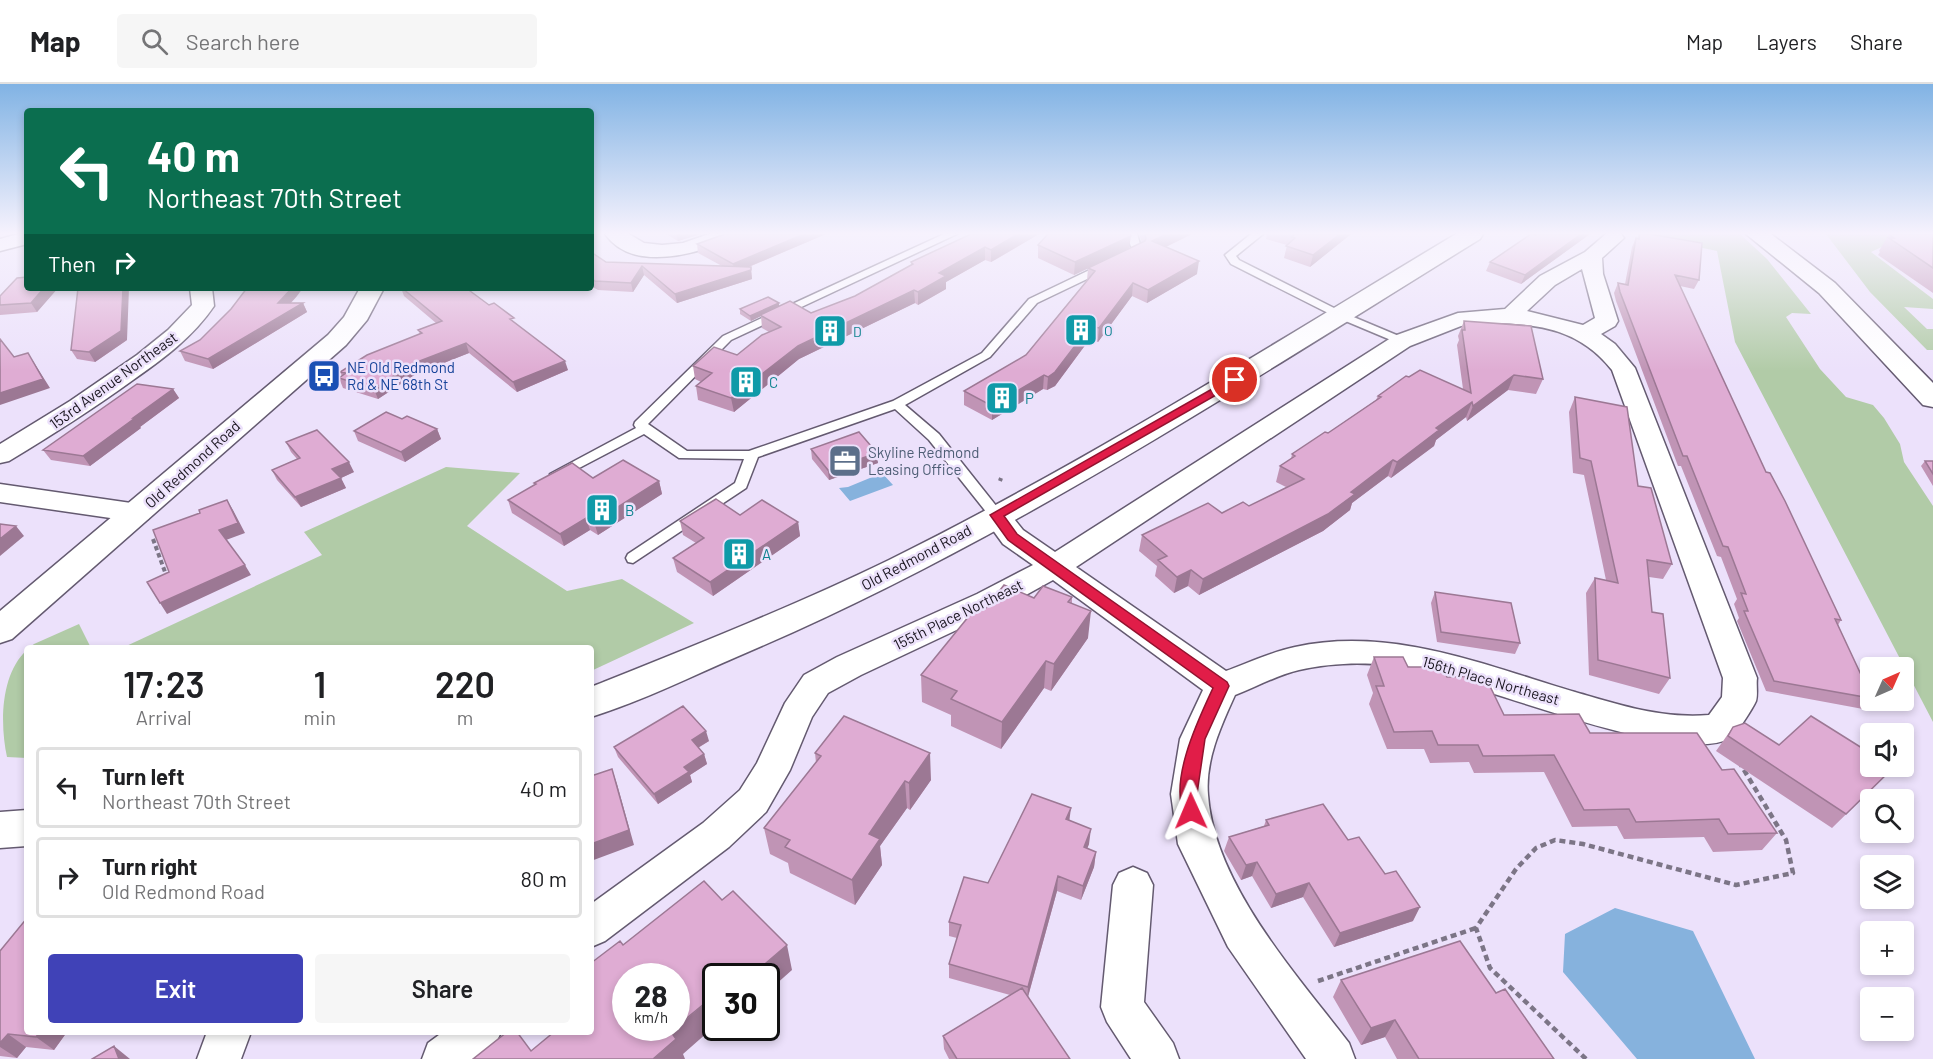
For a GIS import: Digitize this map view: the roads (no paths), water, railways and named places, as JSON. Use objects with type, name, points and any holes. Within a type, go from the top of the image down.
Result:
[{"type":"main road","name":"Old Redmond Road","points":[[594,702],[825,604],[904,566],[1217,391],[1398,280]]},
{"type":"main road","points":[[1816,280],[1827,288],[1933,399]]},
{"type":"main road","points":[[1822,280],[1827,288]]},
{"type":"main road","name":"Old Redmond Road","points":[[0,630],[337,340],[355,320],[370,291]]},
{"type":"main road","points":[[0,830],[24,828]]},
{"type":"street","points":[[1511,316],[1524,301],[1549,280]]},
{"type":"street","points":[[1583,334],[1607,321],[1594,280]]},
{"type":"street","name":"153rd Avenue Northeast","points":[[0,455],[94,397],[179,333],[203,306],[201,291]]},
{"type":"street","name":"155th Place Northeast","points":[[594,926],[716,835],[753,801],[777,761],[797,712],[816,684],[849,666],[988,602],[1054,567],[1402,340],[1460,320],[1511,316],[1553,323],[1583,334]]},
{"type":"street","name":"156th Place Northeast","points":[[1221,686],[1294,659],[1336,653],[1385,653],[1434,662],[1634,723],[1683,731],[1719,728],[1739,700],[1740,678],[1623,368],[1601,344],[1583,334]]},
{"type":"street","points":[[0,493],[138,513]]},
{"type":"street","points":[[996,515],[1013,537],[1221,686],[1197,739],[1189,794],[1197,844],[1242,934],[1284,993],[1321,1055]]},
{"type":"street","points":[[1133,885],[1122,1007],[1157,1059]]},
{"type":"street","points":[[219,1059],[228,1035]]},
{"type":"street","points":[[444,1059],[475,1035]]},
{"type":"lane","points":[[854,280],[727,338],[640,425],[684,455],[753,454],[897,404],[986,355],[1033,301],[1078,280]]},
{"type":"lane","points":[[1269,280],[1340,315],[1402,340]]},
{"type":"lane","points":[[897,404],[934,437],[996,515]]},
{"type":"lane","points":[[542,482],[645,428]]},
{"type":"lane","points":[[633,558],[741,485],[753,454]]},
{"type":"water","points":[[882,473],[893,485],[850,501],[839,488],[848,487]]},
{"type":"water","points":[[1615,908],[1693,931],[1755,1059],[1637,1059],[1563,972],[1565,934]]},
{"type":"place","name":"O","points":[[1081,330]]},
{"type":"place","name":"D","points":[[830,331]]},
{"type":"place","name":"NE Old Redmond Rd & NE 68th St","points":[[324,376]]},
{"type":"place","name":"C","points":[[746,382]]},
{"type":"place","name":"P","points":[[1002,398]]},
{"type":"place","name":"Skyline Redmond Leasing Office","points":[[845,461]]},
{"type":"place","name":"B","points":[[602,510]]},
{"type":"place","name":"A","points":[[739,554]]}]
